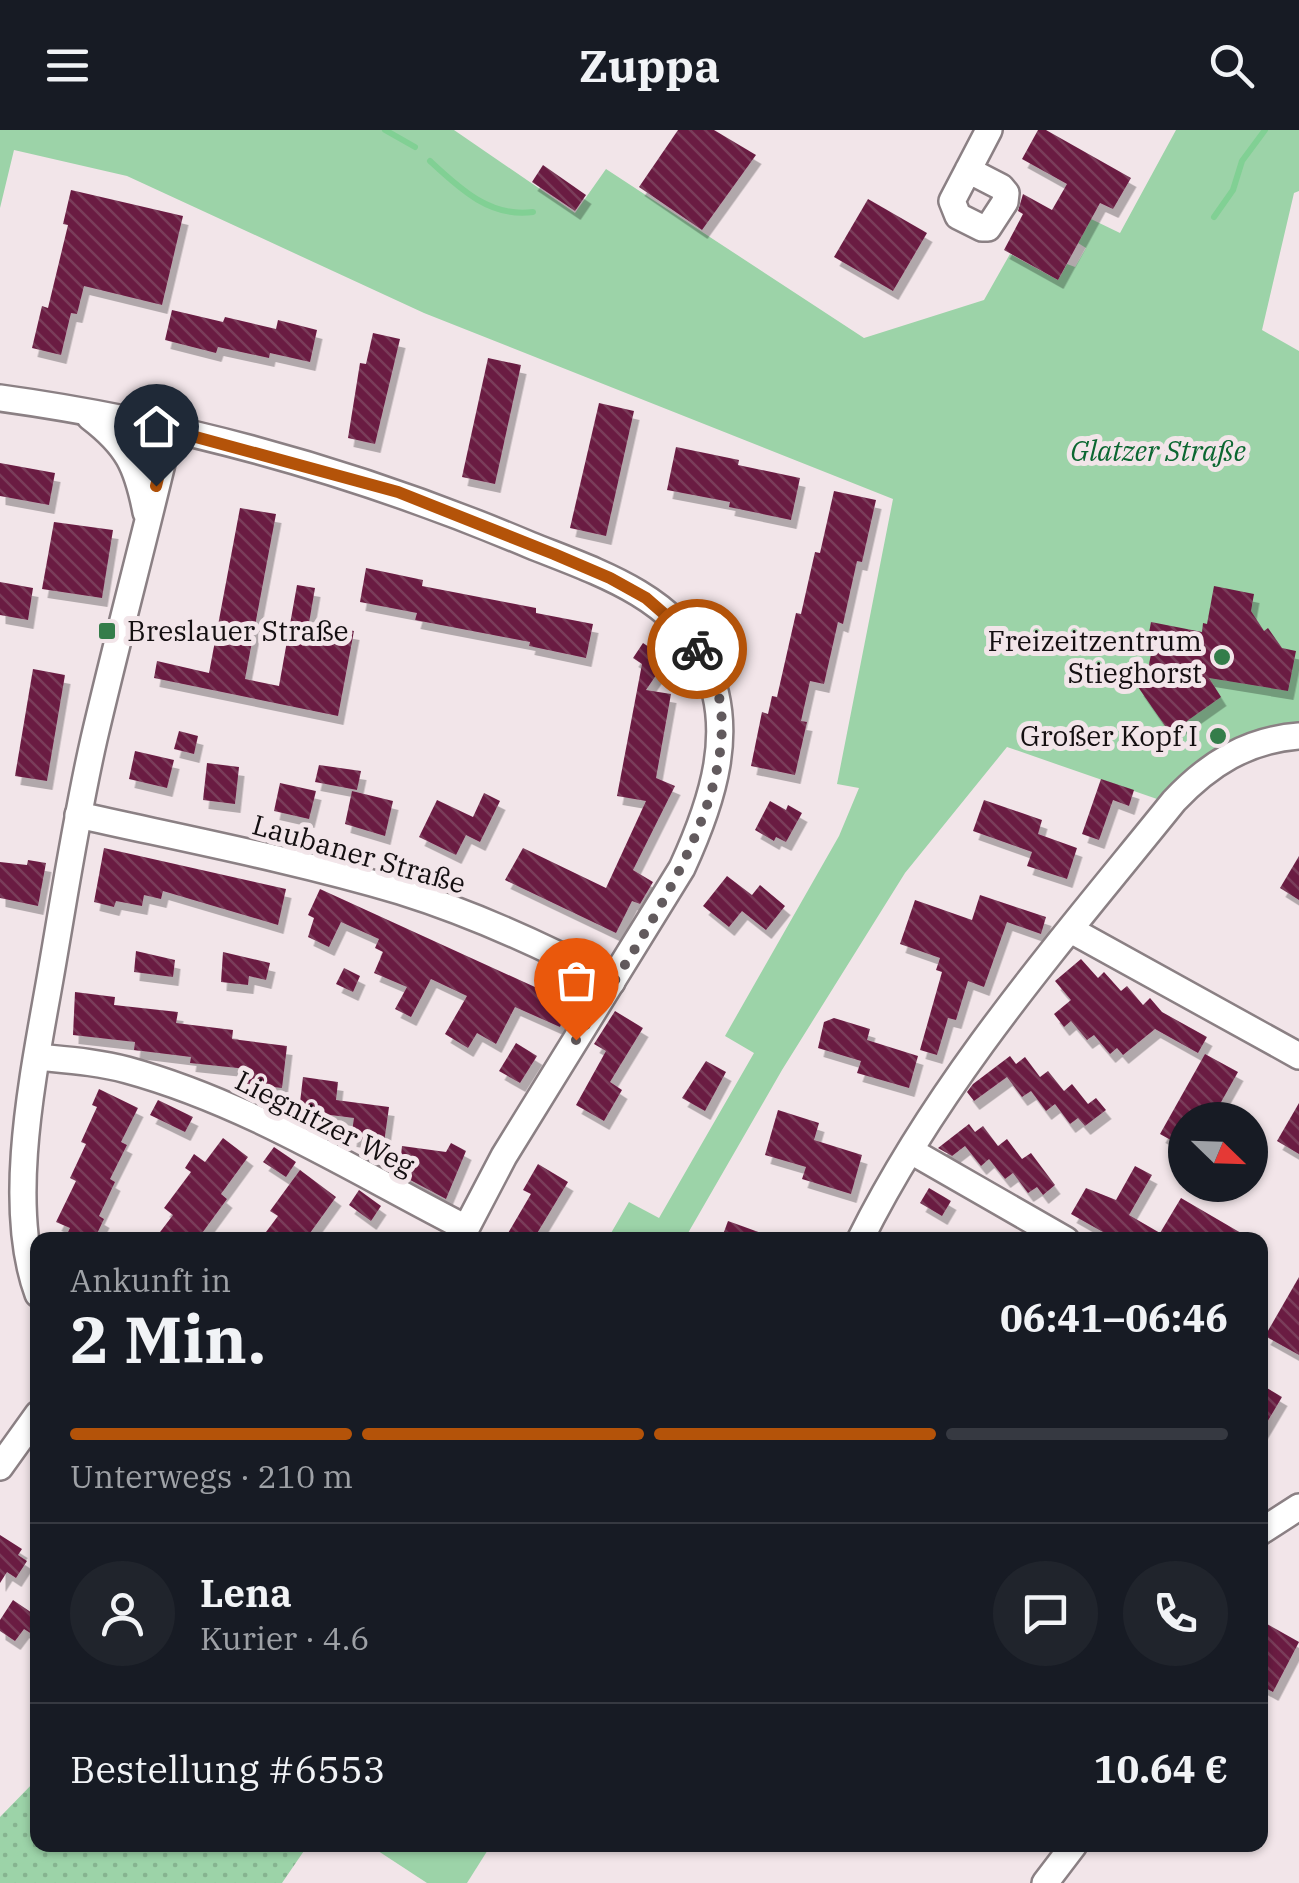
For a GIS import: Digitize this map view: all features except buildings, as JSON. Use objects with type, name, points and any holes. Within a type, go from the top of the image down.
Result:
[{"type":"street","points":[[968,170],[990,130]]},
{"type":"street","points":[[0,398],[170,430],[347,478],[456,514],[610,578],[646,598],[678,626],[702,656],[716,692],[722,732],[704,822],[682,868],[504,1156],[464,1232]]},
{"type":"street","points":[[82,412],[114,436],[127,453],[138,473],[148,522]]},
{"type":"street","points":[[30,1272],[24,1235],[26,1152],[36,1057],[78,815],[170,430]]},
{"type":"street","points":[[865,1232],[963,1070],[1174,801],[1209,767],[1256,744],[1299,736]]},
{"type":"street","name":"Laubaner Straße","points":[[78,815],[402,892],[502,928],[612,982]]},
{"type":"street","points":[[1071,930],[1299,1056]]},
{"type":"street","name":"Liegnitzer Weg","points":[[36,1057],[126,1070],[230,1107],[274,1126],[460,1232]]},
{"type":"street","points":[[911,1151],[1052,1232]]},
{"type":"street","points":[[0,1467],[30,1425]]},
{"type":"street","points":[[1268,1527],[1299,1507]]},
{"type":"street","points":[[1044,1883],[1068,1852]]},
{"type":"green space","name":"Glatzer Straße","points":[[0,130],[454,130],[575,213],[606,169],[864,338],[984,300],[1010,254],[1058,280],[1067,264],[1075,267],[1086,248],[1078,243],[1091,219],[1120,233],[1176,130],[1299,130],[1299,191],[1294,193],[1262,330],[1299,351],[1299,723],[1258,731],[1220,747],[1186,770],[1157,799],[1007,747],[905,873],[782,1070],[689,1232],[612,1232],[629,1202],[659,1218],[754,1053],[725,1036],[839,836],[859,788],[837,784],[893,499],[424,313],[127,176],[14,150],[0,208]]},
{"type":"green space","points":[[30,1786],[30,1852],[303,1852],[282,1883],[0,1883],[0,1817]]},
{"type":"green space","points":[[380,1852],[487,1852],[467,1883],[427,1883]]},
{"type":"waterway","points":[[385,130],[415,147]]},
{"type":"waterway","points":[[1214,217],[1233,190],[1242,161],[1265,130]]},
{"type":"waterway","points":[[430,161],[464,191],[489,206],[517,213],[533,212]]},
{"type":"way so far","points":[[576,1040],[682,868],[704,822],[722,732],[716,692],[697,649]]},
{"type":"place","name":"Breslauer Straße","points":[[107,631]]},
{"type":"place","name":"Freizeitzentrum Stieghorst","points":[[1222,657]]},
{"type":"place","name":"Großer Kopf I","points":[[1218,736]]},
{"type":"route","points":[[156,486],[170,430],[398,492],[610,578],[646,598],[697,649]]}]
